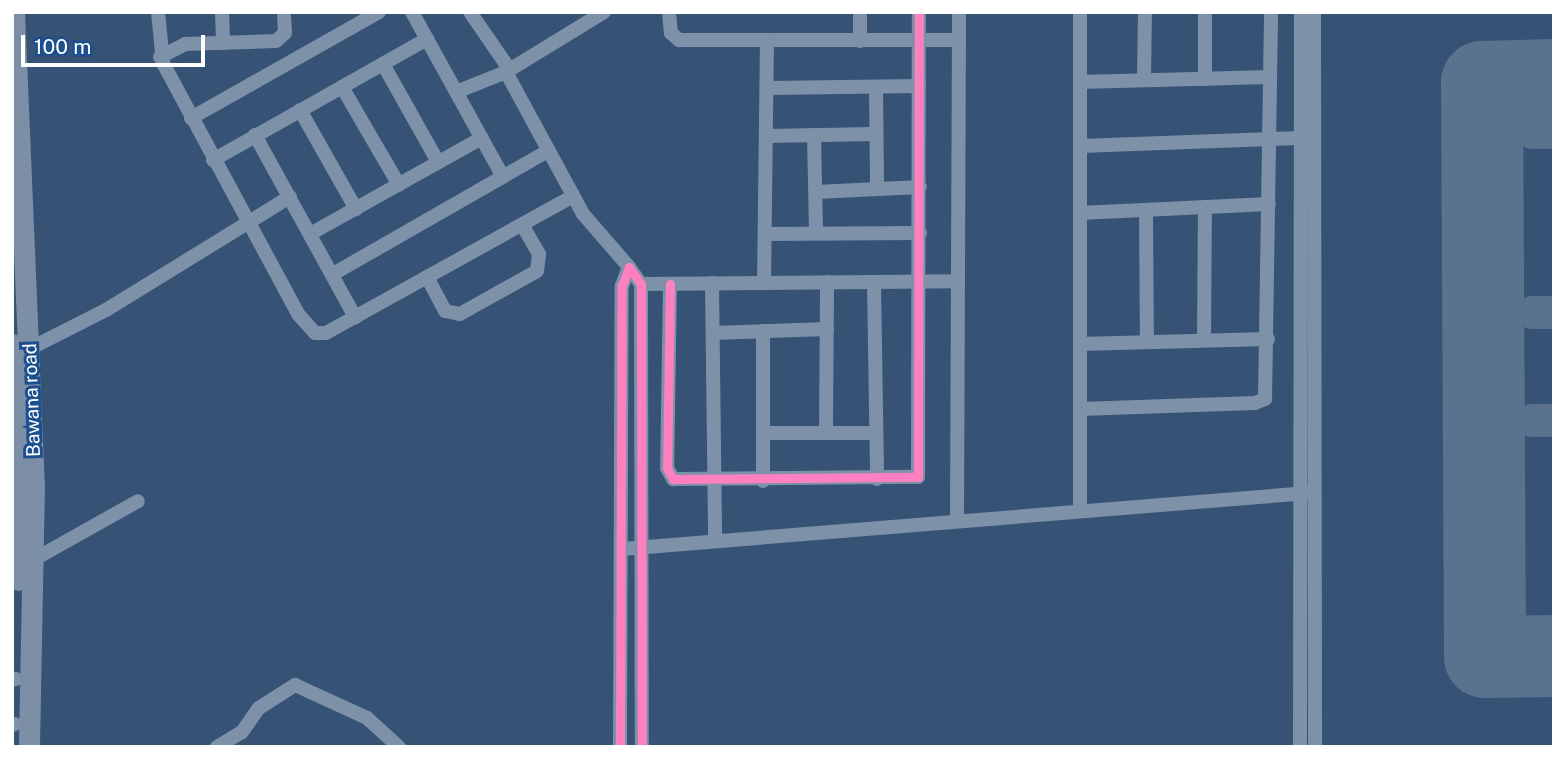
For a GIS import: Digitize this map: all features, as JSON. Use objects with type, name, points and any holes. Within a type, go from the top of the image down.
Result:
[{"type":"main road","name":"Bawana road","points":[[14,12],[22,346],[21,484],[14,679],[15,747]]},
{"type":"main road","name":"Bawana road","points":[[21,484],[33,561],[29,747]]},
{"type":"street","points":[[158,12],[160,57],[213,160],[306,326],[320,335],[573,196]]},
{"type":"street","points":[[222,12],[223,43]]},
{"type":"street","points":[[160,57],[185,44],[276,41],[285,33],[284,12]]},
{"type":"street","points":[[191,118],[379,12]]},
{"type":"street","points":[[412,12],[503,177]]},
{"type":"street","points":[[470,12],[507,69],[573,196],[641,284],[645,547],[642,747]]},
{"type":"street","points":[[456,92],[507,69],[604,12]]},
{"type":"street","points":[[670,12],[671,33],[679,40],[959,40]]},
{"type":"street","points":[[860,12],[860,41]]},
{"type":"street","points":[[670,284],[667,468],[680,481],[716,483],[912,479],[920,473],[919,12]]},
{"type":"street","points":[[957,520],[960,12]]},
{"type":"street","points":[[1080,12],[1080,510]]},
{"type":"street","points":[[1144,80],[1145,12]]},
{"type":"street","points":[[1205,12],[1205,79]]},
{"type":"street","points":[[1080,409],[1261,402],[1268,393],[1271,12]]},
{"type":"street","points":[[1300,747],[1301,12]]},
{"type":"street","points":[[1314,12],[1315,747]]},
{"type":"street","points":[[213,160],[428,39]]},
{"type":"street","points":[[764,283],[767,40]]},
{"type":"street","points":[[383,64],[438,162]]},
{"type":"street","points":[[1080,82],[1270,77]]},
{"type":"street","points":[[767,88],[919,86]]},
{"type":"street","points":[[342,87],[399,185]]},
{"type":"street","points":[[876,87],[877,189]]},
{"type":"street","points":[[300,110],[356,209]]},
{"type":"street","points":[[766,136],[875,134]]},
{"type":"street","points":[[255,135],[355,317]]},
{"type":"street","points":[[814,135],[816,233]]},
{"type":"street","points":[[310,234],[482,138]]},
{"type":"street","points":[[1080,146],[1301,138]]},
{"type":"street","points":[[332,274],[548,151]]},
{"type":"street","points":[[816,192],[920,187]]},
{"type":"street","points":[[22,346],[118,302],[246,220],[290,197]]},
{"type":"street","points":[[1080,213],[1269,204]]},
{"type":"street","points":[[1204,340],[1205,207]]},
{"type":"street","points":[[1146,210],[1147,342]]},
{"type":"street","points":[[427,277],[445,311],[454,316],[526,277],[541,264],[522,224]]},
{"type":"street","points":[[765,234],[920,233]]},
{"type":"street","points":[[620,747],[622,286],[629,267]]},
{"type":"street","points":[[641,284],[958,281]]},
{"type":"street","points":[[827,282],[827,432]]},
{"type":"street","points":[[874,282],[877,479]]},
{"type":"street","points":[[712,284],[715,541]]},
{"type":"street","points":[[713,333],[827,329]]},
{"type":"street","points":[[763,331],[764,481]]},
{"type":"street","points":[[1080,344],[1268,338]]},
{"type":"street","points":[[763,433],[876,433]]},
{"type":"street","points":[[622,549],[1316,492]]},
{"type":"street","points":[[33,561],[138,501]]},
{"type":"street","points":[[218,747],[242,732],[259,708],[295,685],[367,718],[399,747]]},
{"type":"taxiway","points":[[1532,132],[1554,132]]},
{"type":"taxiway","points":[[1532,312],[1554,312]]},
{"type":"taxiway","points":[[1532,420],[1554,420]]},
{"type":"runway","points":[[1554,80],[1482,82],[1485,657],[1554,656]]},
{"type":"cycle path","points":[[670,284],[667,468],[673,479],[918,477],[919,12]]},
{"type":"cycle path","points":[[620,747],[622,286],[629,267],[641,284],[642,747]]}]
